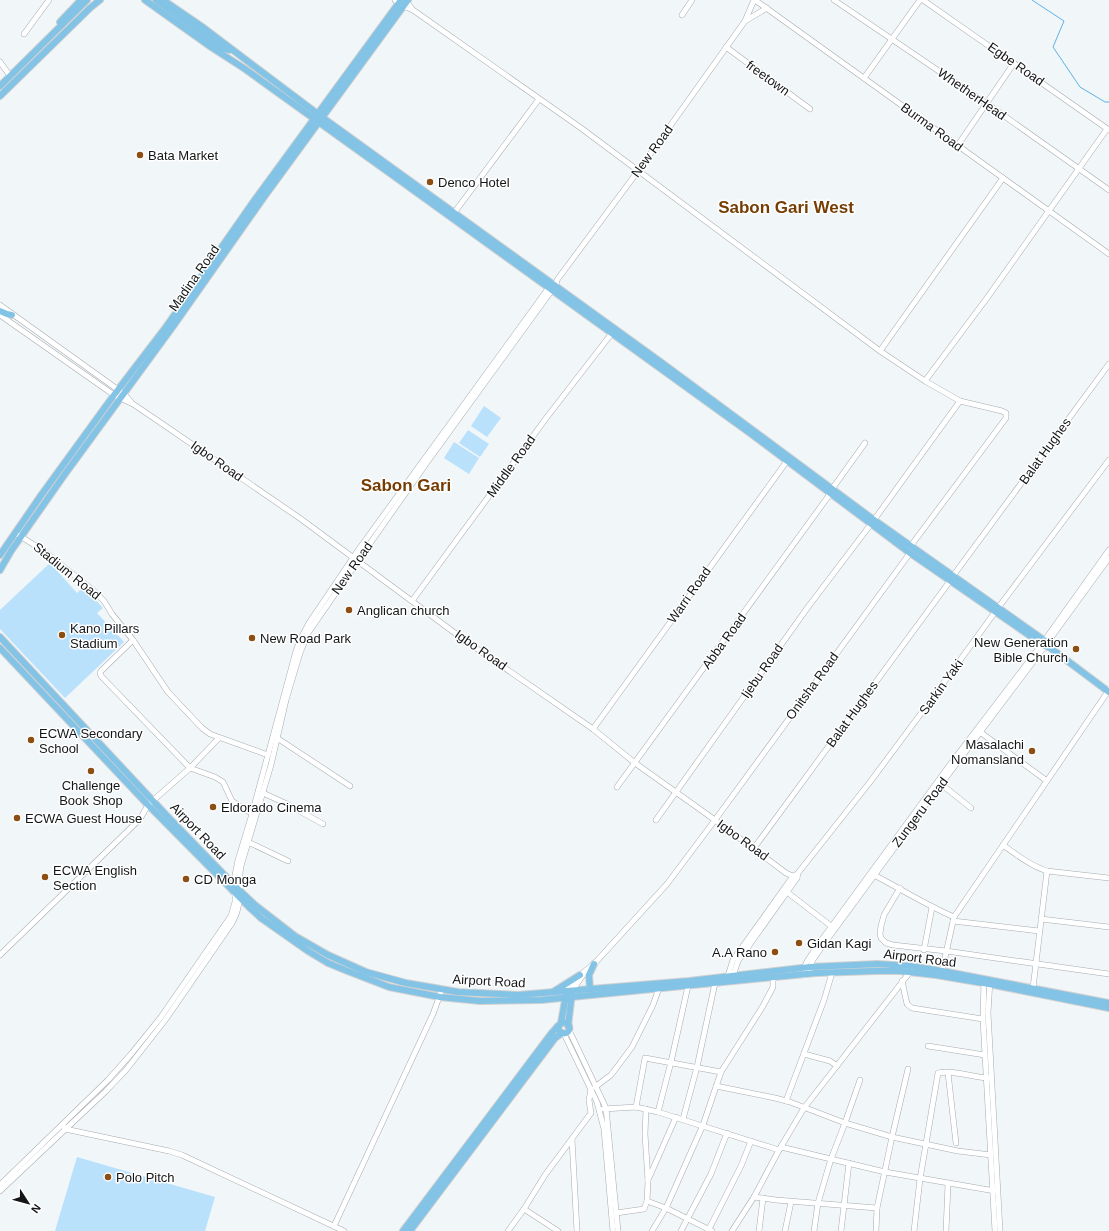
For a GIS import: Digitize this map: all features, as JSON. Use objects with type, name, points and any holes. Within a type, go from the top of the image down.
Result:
[{"type":"main road","points":[[0,82],[82,0]]},
{"type":"main road","points":[[0,86],[87,0]]},
{"type":"main road","points":[[0,92],[93,0]]},
{"type":"main road","points":[[0,96],[100,0]]},
{"type":"main road","points":[[145,0],[228,58],[319,118],[454,213],[910,550],[1046,644],[1109,691]]},
{"type":"main road","points":[[151,0],[214,44],[222,48],[233,50]]},
{"type":"main road","points":[[156,0],[214,44],[228,58]]},
{"type":"main road","points":[[163,0],[233,50],[319,118],[553,285],[612,332],[725,413],[787,461],[831,492]]},
{"type":"main road","name":"Madina Road","points":[[0,570],[194,293],[257,197],[319,118],[402,1]]},
{"type":"main road","name":"Madina Road","points":[[0,556],[116,392],[194,293]]},
{"type":"main road","points":[[0,313],[12,315]]},
{"type":"main road","points":[[0,313],[8,321]]},
{"type":"main road","name":"Airport Road","points":[[0,637],[154,801],[261,918],[328,963],[364,975],[389,987],[440,997],[480,1001],[534,1000],[590,989],[730,979],[877,964],[910,966],[942,971],[1109,1008]]},
{"type":"main road","name":"Airport Road","points":[[0,648],[148,805],[238,892]]},
{"type":"main road","points":[[590,989],[589,976],[594,964]]},
{"type":"main road","name":"Airport Road","points":[[364,975],[458,992],[518,995],[551,993],[569,994],[688,986],[715,983],[730,979],[773,978],[807,971],[832,973],[875,970],[910,972],[1033,988],[1109,1002]]},
{"type":"main road","points":[[551,993],[580,975]]},
{"type":"main road","points":[[566,1031],[558,1030],[569,994]]},
{"type":"main road","points":[[566,1031],[569,994]]},
{"type":"main road","points":[[404,1231],[546,1041],[560,1025],[565,1023],[566,1031]]},
{"type":"main road","points":[[410,1231],[555,1038],[566,1031]]},
{"type":"street","points":[[24,34],[49,0]]},
{"type":"street","points":[[682,15],[692,0]]},
{"type":"street","name":"Burma Road","points":[[755,0],[1109,254]]},
{"type":"street","name":"New Road","points":[[238,892],[235,875],[238,860],[263,793],[268,755],[302,640],[309,623],[352,558],[451,421],[638,171],[745,21],[755,0]]},
{"type":"street","name":"WhetherHead","points":[[834,0],[986,103],[1109,190]]},
{"type":"street","points":[[864,78],[921,0]]},
{"type":"street","name":"Egbe Road","points":[[921,0],[1108,129]]},
{"type":"street","points":[[402,1],[581,128],[880,351],[925,381],[960,401]]},
{"type":"street","name":"New Road","points":[[745,21],[767,8]]},
{"type":"street","name":"freetown","points":[[726,47],[810,109]]},
{"type":"street","points":[[0,62],[8,73]]},
{"type":"street","points":[[958,146],[1014,63]]},
{"type":"street","points":[[454,213],[539,99]]},
{"type":"street","points":[[925,381],[987,298],[1108,129]]},
{"type":"street","points":[[880,351],[1003,178]]},
{"type":"street","name":"New Road","points":[[302,640],[432,454],[553,285]]},
{"type":"street","name":"Igbo Road","points":[[0,306],[116,392]]},
{"type":"street","name":"Igbo Road","points":[[8,321],[122,396],[301,519],[357,562],[463,639],[593,729],[635,763],[795,877]]},
{"type":"street","name":"Middle Road","points":[[412,601],[547,416],[612,332]]},
{"type":"street","name":"Balat Hughes","points":[[754,848],[1109,364]]},
{"type":"street","name":"Onitsha Road","points":[[569,994],[575,979],[594,964],[664,888],[716,820],[1006,418],[1006,413],[1002,411],[960,401]]},
{"type":"street","name":"Ijebu Road","points":[[656,820],[808,607],[960,401]]},
{"type":"street","name":"Abba Road","points":[[617,787],[865,443]]},
{"type":"street","name":"Sarkin Yaki","points":[[730,979],[738,960],[795,877],[879,770],[1109,460]]},
{"type":"street","name":"Warri Road","points":[[593,729],[787,461]]},
{"type":"street","name":"Stadium Road","points":[[15,533],[44,551],[104,601],[174,699],[202,728],[219,738],[268,755]]},
{"type":"street","points":[[807,971],[809,957],[831,926],[953,761],[1046,644],[1109,550]]},
{"type":"street","name":"Zungeru Road","points":[[807,971],[821,948],[894,847],[1107,564],[1109,558]]},
{"type":"street","points":[[133,640],[101,671],[101,676],[190,768],[215,777],[223,782],[232,801],[254,815]]},
{"type":"street","name":"New Road","points":[[238,892],[240,872],[268,764],[277,738],[288,688]]},
{"type":"street","points":[[942,971],[953,919],[1109,691]]},
{"type":"street","points":[[980,732],[1047,781]]},
{"type":"street","points":[[0,954],[140,819],[148,805],[190,768],[219,738]]},
{"type":"street","points":[[277,738],[350,786]]},
{"type":"street","points":[[941,784],[971,808]]},
{"type":"street","points":[[263,793],[287,804],[323,824]]},
{"type":"street","points":[[248,842],[288,861]]},
{"type":"street","points":[[1003,845],[1030,864],[1040,869],[1109,878]]},
{"type":"street","points":[[1033,988],[1047,871]]},
{"type":"street","points":[[874,875],[900,888],[953,919],[1039,931]]},
{"type":"street","points":[[730,979],[733,960],[795,877]]},
{"type":"street","points":[[900,888],[884,915],[881,926],[881,938],[886,943],[924,950],[946,951],[1109,974]]},
{"type":"street","points":[[0,1191],[108,1080],[161,1017],[231,916],[238,892]]},
{"type":"street","points":[[786,892],[831,926]]},
{"type":"street","points":[[924,950],[932,907]]},
{"type":"street","points":[[1041,919],[1109,927]]},
{"type":"street","points":[[569,994],[586,970]]},
{"type":"street","points":[[732,1231],[754,1197],[780,1148],[804,1108],[910,972]]},
{"type":"street","points":[[786,1101],[824,1000],[832,973]]},
{"type":"street","points":[[652,1231],[666,1208],[702,1125],[721,1072],[763,1006],[773,987],[773,978]]},
{"type":"street","points":[[902,981],[908,1004],[912,1008],[983,1018]]},
{"type":"street","points":[[987,982],[983,1018],[985,1055],[989,1078],[995,1191],[995,1231]]},
{"type":"street","points":[[987,982],[991,1156],[1000,1231]]},
{"type":"street","points":[[683,1119],[697,1067],[715,983]]},
{"type":"street","points":[[658,1112],[688,986]]},
{"type":"street","points":[[508,1231],[524,1209],[545,1175],[591,1113],[588,1100],[593,1088],[611,1075],[632,1047],[653,1005],[659,988]]},
{"type":"street","points":[[334,1226],[440,997],[442,989]]},
{"type":"street","points":[[566,1031],[593,1088],[606,1108],[618,1231]]},
{"type":"street","points":[[928,1046],[985,1055]]},
{"type":"street","points":[[804,1054],[830,1061],[837,1066]]},
{"type":"street","points":[[636,1107],[645,1058],[721,1072]]},
{"type":"street","points":[[876,1231],[877,1208],[908,1069]]},
{"type":"street","points":[[914,1231],[920,1179],[938,1073],[989,1078]]},
{"type":"street","points":[[948,1073],[956,1143]]},
{"type":"street","points":[[814,1231],[818,1203],[831,1159],[846,1123],[860,1080]]},
{"type":"street","points":[[716,1086],[776,1098],[846,1123],[892,1137],[991,1156]]},
{"type":"street","points":[[593,1088],[604,1129],[613,1231]]},
{"type":"street","points":[[599,1110],[606,1108],[636,1107],[646,1109],[683,1119],[751,1141],[780,1148],[920,1179],[995,1191]]},
{"type":"street","points":[[616,1213],[644,1210],[647,1201],[648,1181],[645,1134],[646,1109]]},
{"type":"street","points":[[648,1181],[676,1117]]},
{"type":"street","points":[[0,1185],[63,1127]]},
{"type":"street","points":[[63,1127],[182,1155],[344,1231]]},
{"type":"street","points":[[681,1231],[710,1174],[727,1133]]},
{"type":"street","points":[[572,1139],[577,1231]]},
{"type":"street","points":[[647,1201],[666,1208],[710,1230],[739,1172],[751,1141]]},
{"type":"street","points":[[841,1231],[848,1163]]},
{"type":"street","points":[[946,1231],[948,1184]]},
{"type":"street","points":[[754,1197],[791,1202],[877,1208]]},
{"type":"street","points":[[759,1231],[763,1198]]},
{"type":"street","points":[[785,1231],[791,1202]]},
{"type":"street","points":[[524,1209],[557,1231]]},
{"type":"shaded area","points":[[484,406],[501,418],[487,437],[471,426]]},
{"type":"shaded area","points":[[468,430],[489,444],[480,457],[459,443]]},
{"type":"shaded area","points":[[454,442],[479,458],[469,474],[444,458]]},
{"type":"shaded area","name":"Kano Pillars Stadium","points":[[50,563],[77,593],[83,587],[103,608],[97,613],[124,642],[65,698],[0,629],[0,610]]},
{"type":"shaded area","name":"Polo Pitch","points":[[77,1157],[215,1197],[205,1231],[55,1231]]},
{"type":"waterway","points":[[1032,0],[1064,21],[1053,47],[1080,87],[1105,102],[1109,102]]},
{"type":"place","name":"Bata Market","points":[[140,155]]},
{"type":"place","name":"Denco Hotel","points":[[430,182]]},
{"type":"place","name":"Anglican church","points":[[349,610]]},
{"type":"place","name":"Kano Pillars Stadium","points":[[62,635]]},
{"type":"place","name":"New Road Park","points":[[252,638]]},
{"type":"place","name":"New Generation Bible Church","points":[[1076,649]]},
{"type":"place","name":"ECWA Secondary School","points":[[31,740]]},
{"type":"place","name":"Masalachi Nomansland","points":[[1032,751]]},
{"type":"place","name":"Challenge Book Shop","points":[[91,771]]},
{"type":"place","name":"Eldorado Cinema","points":[[213,807]]},
{"type":"place","name":"ECWA Guest House","points":[[17,818]]},
{"type":"place","name":"ECWA English Section","points":[[45,877]]},
{"type":"place","name":"CD Monga","points":[[186,879]]},
{"type":"place","name":"Gidan Kagi","points":[[799,943]]},
{"type":"place","name":"A.A Rano","points":[[775,952]]},
{"type":"place","name":"Polo Pitch","points":[[108,1177]]},
{"type":"district","name":"Sabon Gari West","points":[[786,207]]},
{"type":"district","name":"Sabon Gari","points":[[406,485]]}]
